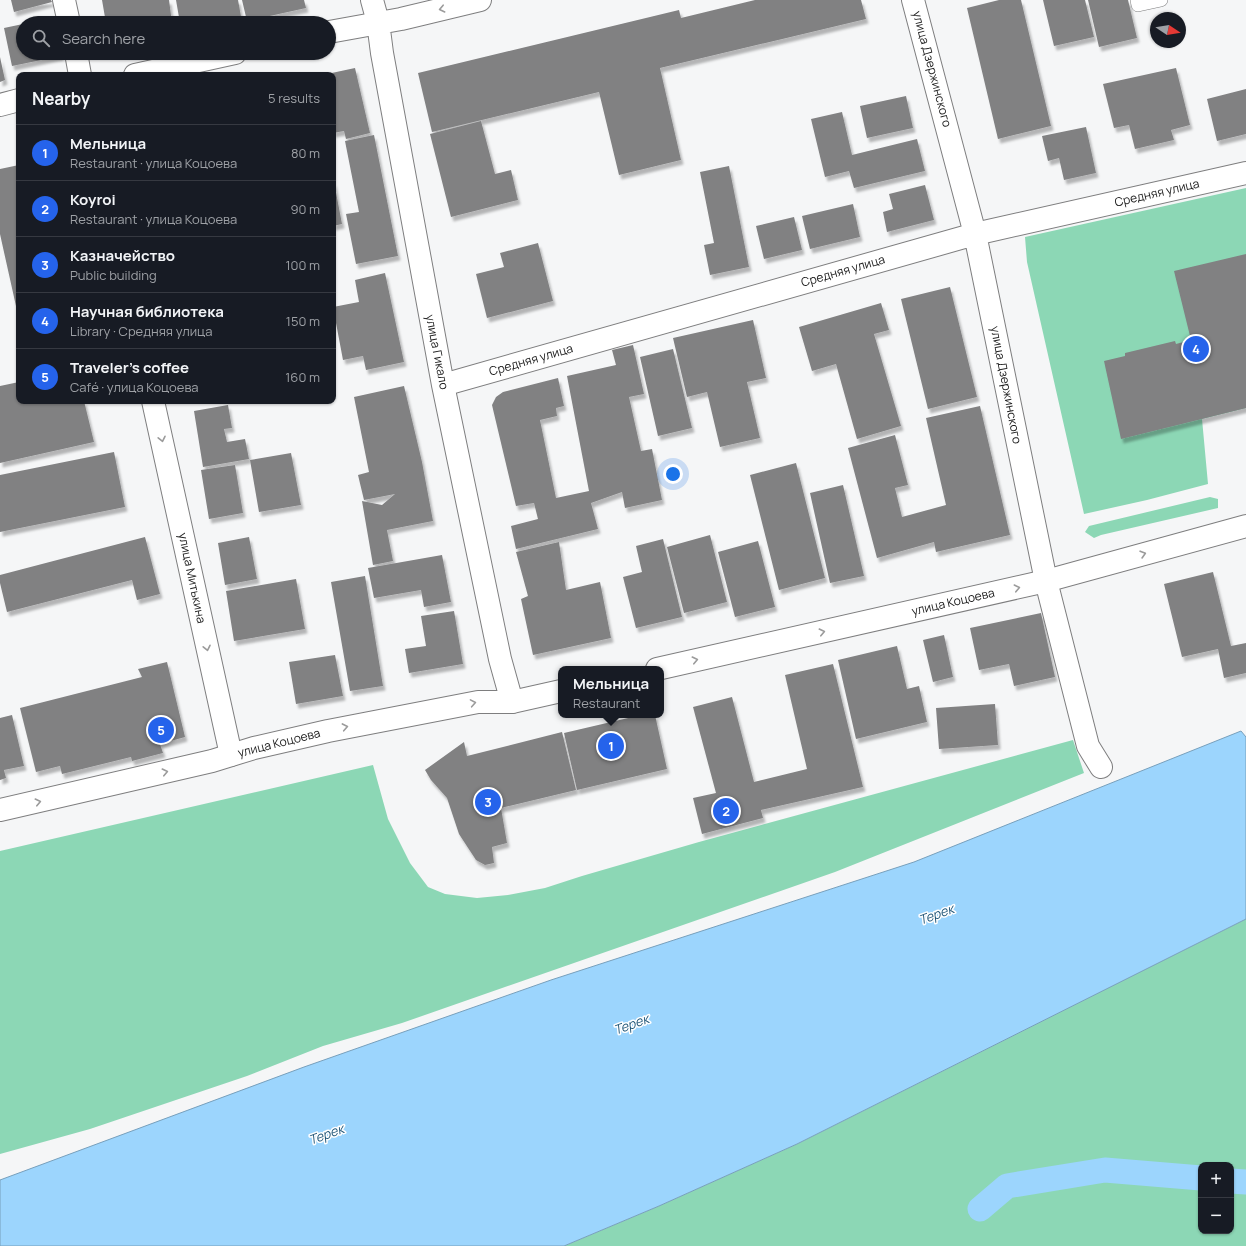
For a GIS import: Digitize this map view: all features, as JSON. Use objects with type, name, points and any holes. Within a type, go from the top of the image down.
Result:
[{"type":"street","points":[[64,0],[67,16]]},
{"type":"street","name":"улица Гикало","points":[[372,0],[378,22],[382,53],[443,385],[500,659],[512,702]]},
{"type":"street","points":[[336,31],[401,19],[480,0]]},
{"type":"street","name":"улица Дзержинского","points":[[913,0],[975,234],[1046,581],[1088,746],[1101,767]]},
{"type":"street","points":[[77,60],[79,72]]},
{"type":"street","points":[[149,72],[203,60]]},
{"type":"street","points":[[0,105],[16,101]]},
{"type":"street","name":"Средняя улица","points":[[443,385],[975,234],[1246,173]]},
{"type":"street","name":"улица Митькина","points":[[154,404],[231,755]]},
{"type":"street","name":"улица Коцоева","points":[[664,667],[1046,581],[1246,526]]},
{"type":"street","name":"улица Коцоева","points":[[0,810],[212,761],[328,730],[478,702],[512,702],[558,692]]},
{"type":"lane","points":[[1137,0],[1138,5],[1161,0]]},
{"type":"green space","points":[[1246,188],[1246,408],[1202,419],[1208,484],[1147,500],[1084,514],[1027,262],[1025,237]]},
{"type":"green space","points":[[1210,497],[1218,499],[1218,508],[1101,535],[1094,538],[1085,532],[1089,526]]},
{"type":"green space","points":[[1073,740],[1084,773],[835,872],[402,1023],[323,1046],[247,1076],[90,1129],[0,1154],[0,851],[373,765],[388,819],[410,863],[428,887],[445,894],[477,898],[508,895],[545,888],[699,842]]},
{"type":"green space","points":[[1246,919],[1246,1246],[564,1246],[659,1206],[797,1144]]},
{"type":"water","name":"Терек","points":[[1241,731],[1246,737],[1246,919],[797,1144],[659,1206],[564,1246],[0,1246],[0,1180],[304,1067],[551,980],[914,862]]},
{"type":"building","points":[[11,0],[51,0],[52,2],[14,12]]},
{"type":"building","points":[[102,0],[169,0],[171,16],[105,16]]},
{"type":"building","points":[[176,0],[238,0],[241,16],[179,16]]},
{"type":"building","points":[[242,0],[304,0],[306,8],[270,16],[246,16]]},
{"type":"building","points":[[755,0],[861,0],[866,19],[660,68],[681,160],[619,175],[599,92],[432,132],[418,73],[679,10],[681,18]]},
{"type":"building","points":[[999,0],[1021,0],[1051,126],[998,139],[967,8]]},
{"type":"building","points":[[1043,0],[1085,0],[1094,37],[1054,46]]},
{"type":"building","points":[[1088,0],[1128,0],[1137,38],[1099,47]]},
{"type":"building","points":[[16,25],[16,60],[41,60],[12,66],[4,28]]},
{"type":"building","points":[[0,57],[5,80],[0,82]]},
{"type":"building","points":[[355,68],[370,133],[346,139],[344,131],[336,132],[336,72]]},
{"type":"building","points":[[1176,68],[1190,125],[1171,130],[1174,140],[1135,149],[1129,125],[1114,128],[1103,84]]},
{"type":"building","points":[[1246,89],[1246,134],[1217,141],[1207,99]]},
{"type":"building","points":[[906,96],[913,128],[867,138],[860,106]]},
{"type":"building","points":[[842,112],[852,155],[917,139],[925,171],[854,188],[849,171],[825,177],[811,119]]},
{"type":"building","points":[[481,121],[495,174],[511,170],[518,200],[451,217],[430,134]]},
{"type":"building","points":[[1086,127],[1096,173],[1064,180],[1059,158],[1048,161],[1042,136]]},
{"type":"building","points":[[374,135],[398,256],[356,264],[346,214],[359,212],[345,141]]},
{"type":"building","points":[[16,166],[16,306],[0,234],[0,169]]},
{"type":"building","points":[[729,166],[749,267],[710,275],[704,245],[714,243],[700,172]]},
{"type":"building","points":[[925,185],[934,220],[887,232],[883,212],[893,209],[889,194]]},
{"type":"building","points":[[336,192],[342,224],[336,225]]},
{"type":"building","points":[[853,204],[860,237],[810,249],[802,216]]},
{"type":"building","points":[[794,217],[802,250],[764,259],[756,226]]},
{"type":"building","points":[[538,243],[553,301],[487,318],[476,274],[504,267],[500,253]]},
{"type":"building","points":[[1246,254],[1246,408],[1121,439],[1104,361],[1125,356],[1125,353],[1175,341],[1176,344],[1191,340],[1174,271]]},
{"type":"building","points":[[385,273],[404,362],[366,370],[363,356],[343,360],[336,323],[336,306],[359,302],[355,280]]},
{"type":"building","points":[[950,287],[977,397],[928,409],[901,299]]},
{"type":"building","points":[[881,303],[889,330],[874,334],[901,426],[857,439],[836,364],[812,371],[799,327]]},
{"type":"building","points":[[753,320],[766,378],[747,382],[760,438],[720,447],[707,392],[687,397],[673,338]]},
{"type":"building","points":[[633,345],[644,394],[629,397],[641,451],[652,449],[662,500],[625,508],[622,492],[591,503],[598,529],[516,549],[511,526],[538,519],[534,503],[516,506],[492,405],[496,397],[503,392],[558,378],[564,406],[556,408],[557,416],[540,420],[556,498],[589,491],[567,376],[616,365],[612,350]]},
{"type":"building","points":[[673,349],[692,428],[658,436],[640,357]]},
{"type":"building","points":[[16,383],[16,404],[85,404],[94,442],[0,463],[0,386]]},
{"type":"building","points":[[404,386],[422,462],[433,521],[387,530],[393,561],[373,565],[362,501],[382,505],[395,494],[364,500],[358,475],[369,472],[354,397]]},
{"type":"building","points":[[228,405],[232,428],[224,429],[227,442],[245,439],[249,459],[203,467],[194,411]]},
{"type":"building","points":[[980,406],[1010,535],[936,552],[934,542],[877,558],[848,448],[895,435],[908,485],[895,488],[902,517],[946,505],[926,418]]},
{"type":"building","points":[[114,452],[125,507],[0,532],[0,475]]},
{"type":"building","points":[[291,453],[301,505],[259,512],[250,460]]},
{"type":"building","points":[[796,463],[825,578],[779,590],[750,475]]},
{"type":"building","points":[[235,465],[243,513],[209,519],[201,470]]},
{"type":"building","points":[[843,485],[864,576],[830,583],[810,493]]},
{"type":"building","points":[[710,535],[727,602],[684,613],[667,547]]},
{"type":"building","points":[[145,537],[160,594],[137,600],[132,580],[7,612],[0,583],[0,575]]},
{"type":"building","points":[[249,537],[257,579],[225,585],[218,543]]},
{"type":"building","points":[[663,539],[682,617],[636,628],[623,577],[642,572],[636,546]]},
{"type":"building","points":[[758,541],[775,607],[735,617],[718,552]]},
{"type":"building","points":[[559,542],[566,590],[600,582],[611,638],[533,655],[521,599],[528,596],[516,552]]},
{"type":"building","points":[[442,555],[451,602],[424,607],[421,590],[374,598],[368,568]]},
{"type":"building","points":[[1213,572],[1231,646],[1246,643],[1246,673],[1224,678],[1218,649],[1182,657],[1164,584]]},
{"type":"building","points":[[365,576],[383,686],[350,691],[331,582]]},
{"type":"building","points":[[296,579],[305,629],[234,641],[226,591]]},
{"type":"building","points":[[454,611],[463,664],[409,673],[405,649],[426,646],[421,616]]},
{"type":"building","points":[[1041,613],[1055,677],[1014,686],[1009,664],[979,670],[970,628]]},
{"type":"building","points":[[944,635],[953,677],[933,682],[923,640]]},
{"type":"building","points":[[897,646],[907,689],[919,686],[927,722],[856,739],[838,660]]},
{"type":"building","points":[[335,655],[343,696],[296,704],[289,662]]},
{"type":"building","points":[[167,662],[185,737],[160,744],[163,753],[132,761],[131,757],[62,774],[60,766],[36,772],[20,708],[142,677],[138,669]]},
{"type":"building","points":[[833,664],[863,787],[761,810],[763,818],[702,834],[693,798],[716,793],[693,707],[732,697],[754,782],[807,769],[785,675]]},
{"type":"building","points":[[995,704],[998,745],[939,749],[936,708]]},
{"type":"building","points":[[12,715],[24,766],[4,770],[6,778],[0,780],[0,718]]},
{"type":"building","points":[[628,718],[656,718],[667,769],[577,790],[564,733]]},
{"type":"building","points":[[562,732],[576,790],[501,808],[507,843],[492,847],[494,863],[485,865],[476,860],[459,834],[447,798],[431,780],[425,770],[464,742],[467,756]]},
{"type":"waterway","points":[[980,1209],[1007,1186],[1105,1170],[1198,1178]]},
{"type":"waterway","points":[[1234,1181],[1246,1182]]},
{"type":"place","name":"Научная библиотека","points":[[1196,349]]},
{"type":"place","name":"Traveler's coffee","points":[[161,730]]},
{"type":"place","name":"Мельница","points":[[611,746]]},
{"type":"place","name":"Казначейство","points":[[488,802]]},
{"type":"place","name":"Koyroi","points":[[726,811]]}]
